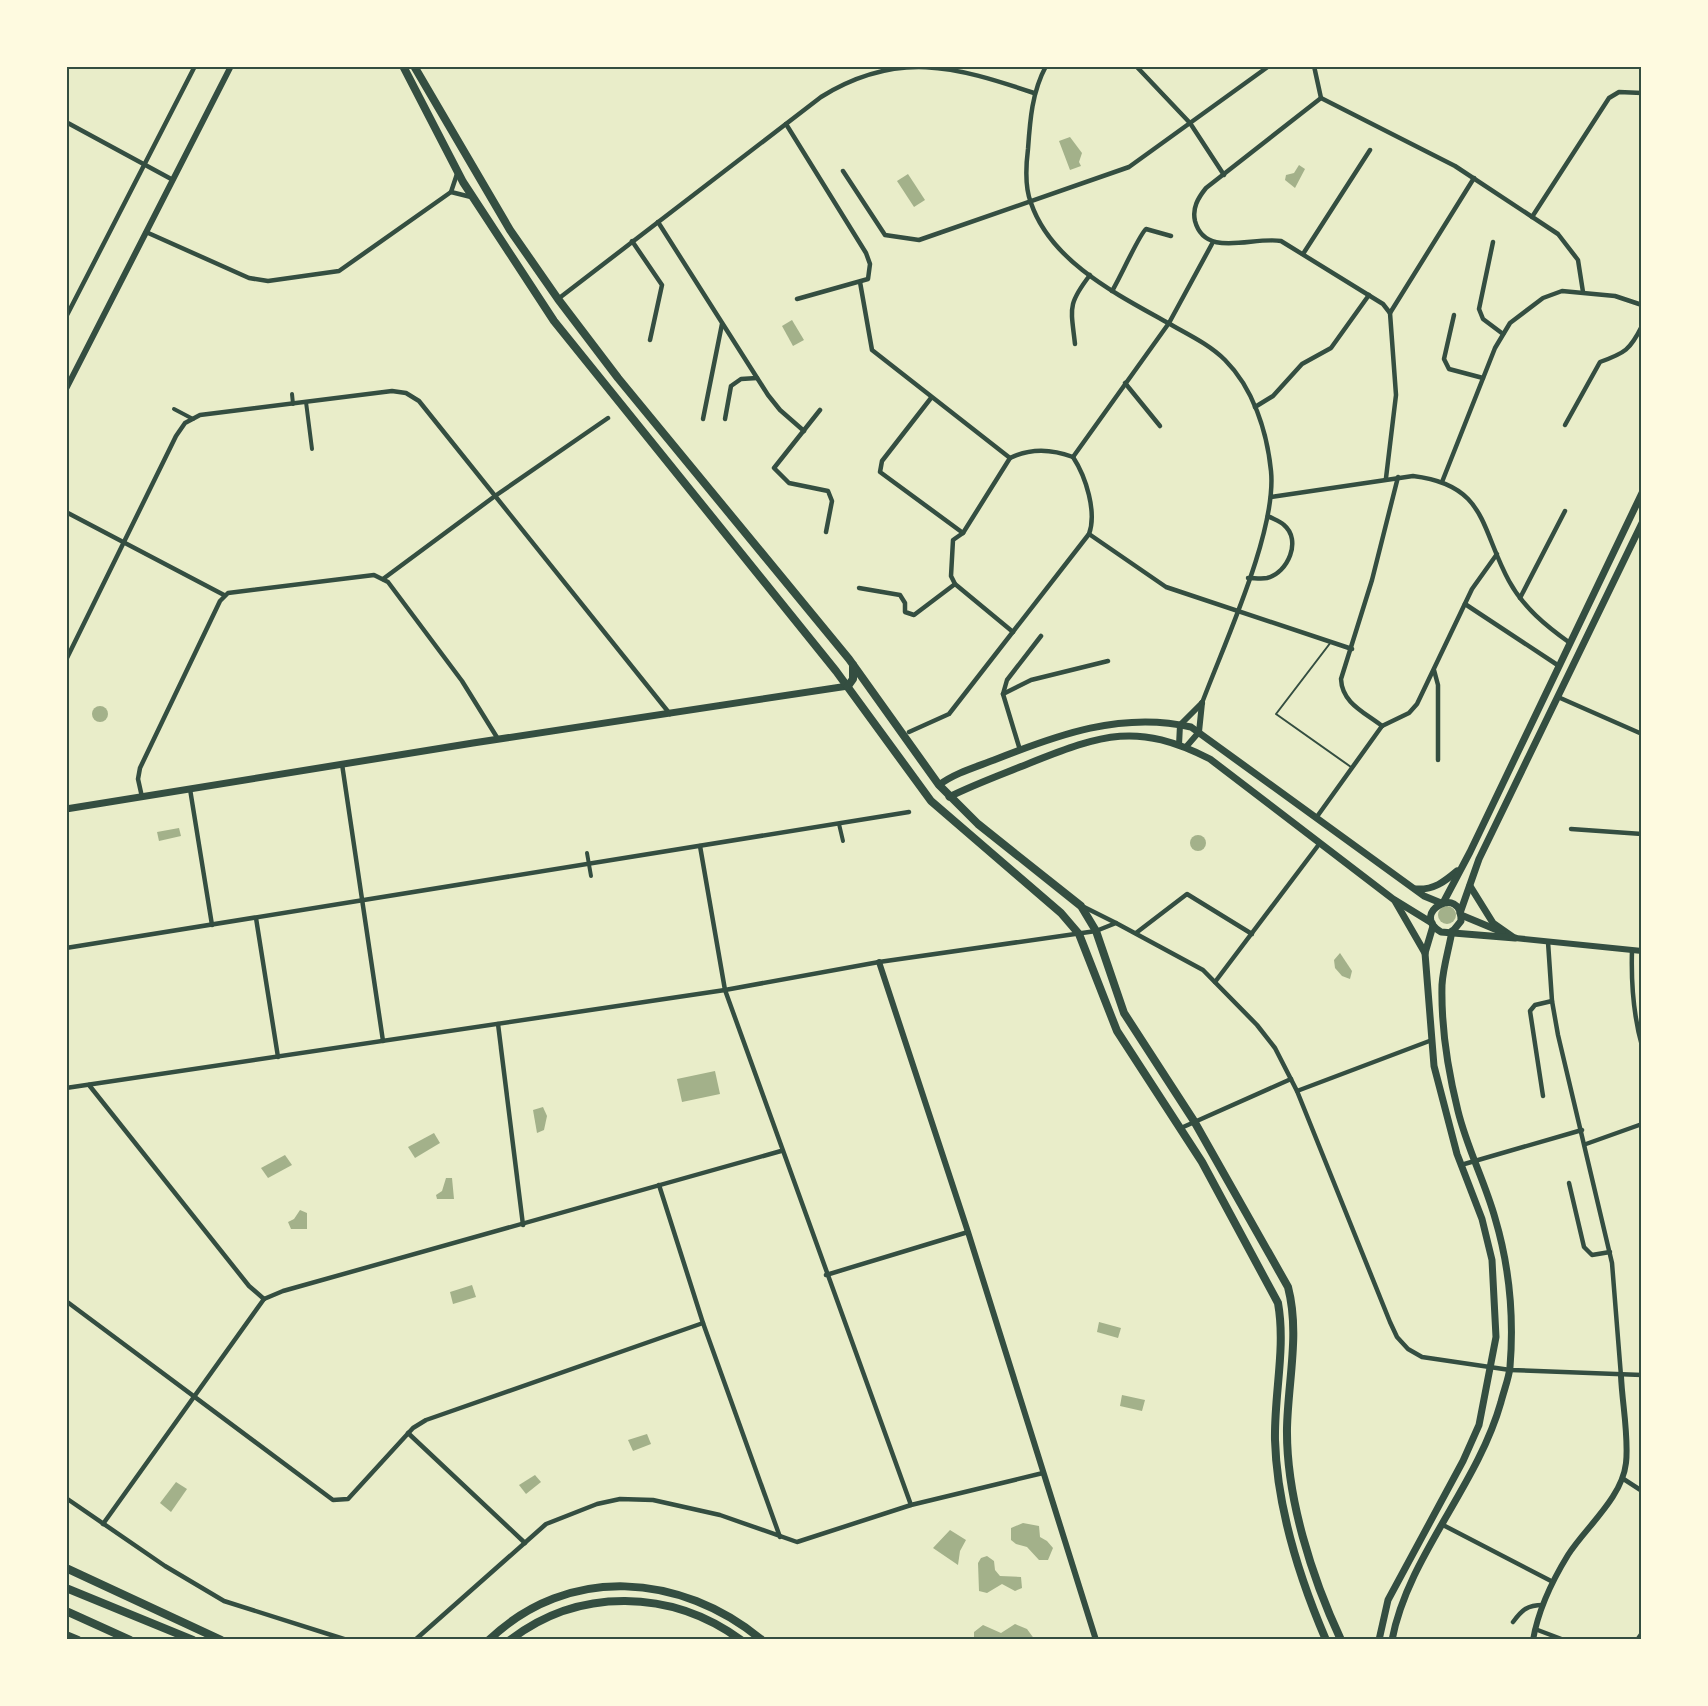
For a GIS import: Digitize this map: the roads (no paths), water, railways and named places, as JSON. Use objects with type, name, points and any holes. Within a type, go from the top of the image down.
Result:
[{"type":"highway","points":[[66,1568],[221,1640]]},
{"type":"highway","points":[[489,1640],[514,1621],[544,1604],[598,1587],[638,1586],[662,1589],[696,1599],[738,1621],[762,1640]]},
{"type":"highway","points":[[66,1588],[193,1640]]},
{"type":"highway","points":[[510,1640],[547,1617],[571,1608],[598,1602],[625,1600],[668,1605],[686,1610],[717,1624],[741,1640]]},
{"type":"highway","points":[[66,1611],[130,1640]]},
{"type":"highway","points":[[66,1635],[78,1640]]},
{"type":"main road","points":[[403,66],[472,198],[545,309],[848,686],[931,801],[1061,913],[1079,934],[1117,1031],[1181,1128],[1278,1303],[1282,1327],[1276,1404],[1277,1479],[1308,1597],[1326,1640]]},
{"type":"main road","points":[[414,66],[510,230],[558,299],[618,378],[853,665],[939,785],[978,824],[1081,906],[1124,1013],[1194,1121],[1288,1287],[1294,1307],[1287,1428],[1288,1462],[1305,1542],[1341,1640]]},
{"type":"main road","points":[[545,309],[558,299]]},
{"type":"main road","points":[[1379,1640],[1388,1600],[1463,1461],[1479,1425],[1496,1337],[1492,1260],[1482,1219],[1461,1165],[1446,1117],[1432,1040],[1425,952],[1433,924],[1432,911],[1442,903],[1461,867],[1642,493]]},
{"type":"main road","points":[[1392,1640],[1397,1613],[1477,1465],[1494,1428],[1510,1370],[1509,1297],[1505,1255],[1495,1218],[1458,1111],[1443,1019],[1442,983],[1452,931],[1459,925],[1479,859],[1642,523]]},
{"type":"main road","points":[[848,686],[853,679],[853,665]]},
{"type":"main road","points":[[66,810],[498,739],[848,686],[871,691]]},
{"type":"main road","points":[[931,801],[939,785],[953,776],[1062,735],[1119,722],[1180,725],[1199,732],[1415,889],[1442,903],[1453,904],[1461,914],[1515,938]]},
{"type":"main road","points":[[931,801],[949,797],[1084,742],[1109,736],[1134,735],[1183,746],[1210,759],[1441,932],[1452,931],[1515,938]]},
{"type":"main road","points":[[1415,889],[1428,890],[1443,883],[1461,867]]},
{"type":"main road","points":[[1470,886],[1493,923],[1515,938]]},
{"type":"main road","points":[[1393,898],[1425,952]]},
{"type":"street","points":[[66,317],[195,66]]},
{"type":"street","points":[[66,388],[231,66]]},
{"type":"street","points":[[1046,66],[1034,93],[1027,160],[1030,202],[1055,243],[1090,275],[1113,291],[1201,341],[1224,359],[1242,380],[1255,407],[1266,442],[1271,472],[1268,516],[1202,704],[1199,732],[1183,746]]},
{"type":"street","points":[[1136,66],[1190,123],[1224,175]]},
{"type":"street","points":[[843,171],[885,235],[920,240],[1129,167],[1269,66]]},
{"type":"street","points":[[1314,66],[1322,98],[1414,143],[1474,178],[1558,234],[1568,244],[1578,260],[1582,292]]},
{"type":"street","points":[[558,299],[786,124],[845,82],[886,68],[923,67],[958,70],[1034,93]]},
{"type":"street","points":[[1532,217],[1609,98],[1619,92],[1642,93]]},
{"type":"street","points":[[1322,98],[1206,188],[1198,199],[1193,214],[1197,228],[1205,238],[1213,242],[1229,243],[1266,238],[1281,241],[1383,304],[1390,314],[1396,395],[1386,478]]},
{"type":"street","points":[[66,122],[173,180]]},
{"type":"street","points":[[786,124],[866,253],[870,264],[868,279],[797,298]]},
{"type":"street","points":[[1303,254],[1370,150]]},
{"type":"street","points":[[146,231],[249,278],[279,279],[339,271],[351,265],[451,192],[457,171]]},
{"type":"street","points":[[1390,314],[1474,178]]},
{"type":"street","points":[[451,192],[462,193],[472,198]]},
{"type":"street","points":[[658,222],[757,378],[780,410],[804,430]]},
{"type":"street","points":[[1113,291],[1132,258],[1140,234],[1146,230],[1171,236]]},
{"type":"street","points":[[632,241],[662,285],[650,340]]},
{"type":"street","points":[[1073,457],[1169,323],[1213,242]]},
{"type":"street","points":[[1493,242],[1479,309],[1483,319],[1503,334]]},
{"type":"street","points":[[1075,344],[1071,306],[1075,295],[1090,275]]},
{"type":"street","points":[[860,282],[872,350],[1010,458]]},
{"type":"street","points":[[1442,482],[1483,378],[1510,323],[1543,298],[1562,291],[1615,296],[1642,305]]},
{"type":"street","points":[[1255,407],[1274,396],[1302,364],[1332,348],[1369,295]]},
{"type":"street","points":[[1454,315],[1444,359],[1449,369],[1483,378]]},
{"type":"street","points":[[703,418],[722,324]]},
{"type":"street","points":[[1565,425],[1600,362],[1624,353],[1633,345],[1642,326]]},
{"type":"street","points":[[725,419],[731,386],[741,379],[757,378]]},
{"type":"street","points":[[1125,383],[1160,426]]},
{"type":"street","points":[[66,660],[176,436],[185,423],[200,415],[392,391],[406,393],[419,401],[670,714]]},
{"type":"street","points":[[292,394],[293,404]]},
{"type":"street","points":[[931,398],[882,461],[880,472],[963,533]]},
{"type":"street","points":[[306,402],[312,449]]},
{"type":"street","points":[[174,409],[193,419]]},
{"type":"street","points":[[820,410],[774,468],[789,483],[828,491],[832,501],[826,532]]},
{"type":"street","points":[[383,579],[495,496],[608,418]]},
{"type":"street","points":[[909,732],[949,714],[1013,632],[1089,534],[1093,517],[1078,465],[1073,457],[1053,450],[1021,452],[1010,458],[963,533],[953,540],[951,576],[955,584],[1013,632]]},
{"type":"street","points":[[1271,497],[1386,478],[1413,476],[1442,482],[1466,496],[1479,511],[1509,580],[1520,598],[1544,624],[1570,643]]},
{"type":"street","points":[[1382,726],[1347,699],[1342,691],[1341,679],[1352,649],[1398,477]]},
{"type":"street","points":[[1520,598],[1565,511]]},
{"type":"street","points":[[66,512],[224,595],[364,576],[383,579],[388,582],[462,681],[498,739]]},
{"type":"street","points":[[1248,578],[1269,578],[1282,568],[1292,552],[1292,536],[1285,525],[1268,516]]},
{"type":"street","points":[[1089,534],[1166,587],[1352,649]]},
{"type":"street","points":[[1316,818],[1382,726],[1413,708],[1472,589],[1497,554]]},
{"type":"street","points":[[859,588],[900,595],[905,603],[905,612],[914,615],[955,584]]},
{"type":"street","points":[[142,797],[138,779],[140,768],[224,595]]},
{"type":"street","points":[[1465,604],[1559,666]]},
{"type":"street","points":[[1020,750],[1003,694],[1007,680],[1041,636]]},
{"type":"street","points":[[1003,694],[1031,680],[1108,661]]},
{"type":"street","points":[[1434,669],[1438,685],[1438,759]]},
{"type":"street","points":[[1558,697],[1642,734]]},
{"type":"street","points":[[1183,746],[1180,725],[1202,704]]},
{"type":"street","points":[[342,764],[383,1041]]},
{"type":"street","points":[[190,789],[212,925]]},
{"type":"street","points":[[66,948],[909,812]]},
{"type":"street","points":[[839,824],[843,841]]},
{"type":"street","points":[[1571,829],[1642,834]]},
{"type":"street","points":[[1215,982],[1320,843]]},
{"type":"street","points":[[700,846],[725,990],[781,1151],[911,1505]]},
{"type":"street","points":[[587,853],[591,876]]},
{"type":"street","points":[[1136,933],[1187,894],[1252,934]]},
{"type":"street","points":[[1081,906],[1203,970],[1257,1025],[1275,1048],[1292,1079],[1397,1337],[1408,1349],[1422,1357],[1510,1370],[1642,1375]]},
{"type":"street","points":[[256,918],[278,1057]]},
{"type":"street","points":[[66,1088],[725,990],[879,962],[1092,932],[1116,924]]},
{"type":"street","points":[[1515,938],[1642,951]]},
{"type":"street","points":[[1533,1640],[1543,1605],[1553,1582],[1568,1555],[1609,1501],[1622,1478],[1626,1462],[1610,1252],[1552,1001],[1548,942]]},
{"type":"street","points":[[1632,950],[1631,984],[1635,1022],[1642,1046]]},
{"type":"street","points":[[879,962],[968,1232],[1096,1640]]},
{"type":"street","points":[[1543,1096],[1530,1011],[1535,1005],[1552,1001]]},
{"type":"street","points":[[498,1024],[523,1225]]},
{"type":"street","points":[[1297,1091],[1432,1040]]},
{"type":"street","points":[[1181,1128],[1292,1079]]},
{"type":"street","points":[[89,1085],[249,1286],[264,1299]]},
{"type":"street","points":[[1586,1144],[1642,1124]]},
{"type":"street","points":[[1461,1165],[1476,1163],[1582,1130]]},
{"type":"street","points":[[103,1524],[264,1299],[284,1291],[781,1151]]},
{"type":"street","points":[[1569,1183],[1584,1247],[1592,1255],[1610,1252]]},
{"type":"street","points":[[658,1185],[703,1323],[780,1537]]},
{"type":"street","points":[[826,1275],[968,1232]]},
{"type":"street","points":[[66,1301],[333,1500],[348,1499],[408,1433],[426,1420],[703,1323]]},
{"type":"street","points":[[408,1433],[525,1543]]},
{"type":"street","points":[[415,1640],[546,1524],[597,1504],[620,1499],[652,1500],[720,1515],[797,1542],[911,1505],[1043,1473]]},
{"type":"street","points":[[1622,1478],[1642,1491]]},
{"type":"street","points":[[66,1498],[224,1601],[347,1640]]},
{"type":"street","points":[[1443,1526],[1553,1582]]},
{"type":"street","points":[[1513,1622],[1522,1609],[1532,1605],[1543,1605]]},
{"type":"street","points":[[1535,1629],[1564,1640]]},
{"type":"street","points":[[1637,1640],[1642,1633]]},
{"type":"lane","points":[[1331,642],[1276,714],[1352,768]]}]
